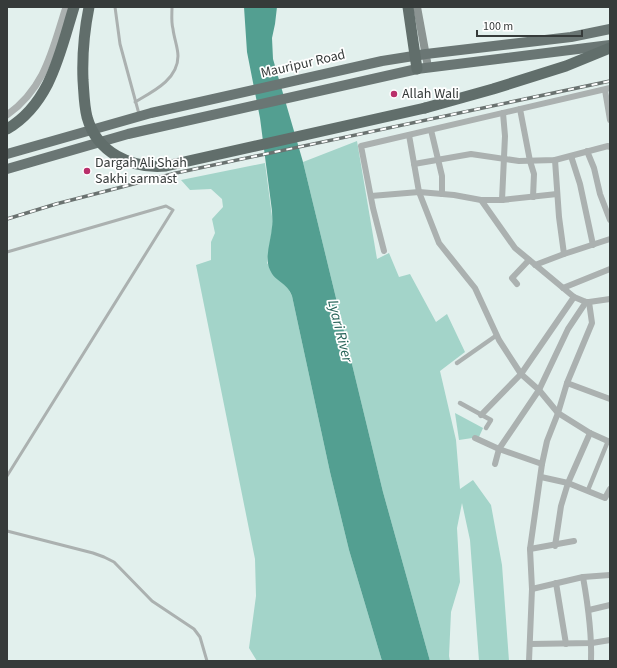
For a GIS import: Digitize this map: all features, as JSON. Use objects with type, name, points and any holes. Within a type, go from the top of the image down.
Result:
[{"type":"highway","points":[[7,129],[26,115],[39,100],[47,87],[74,7]]},
{"type":"highway","points":[[89,7],[82,53],[87,118],[91,129],[104,147],[122,160],[144,166],[166,166],[425,108],[493,89],[566,66],[610,48]]},
{"type":"highway","points":[[408,7],[420,55],[417,69]]},
{"type":"highway","name":"Mauripur Road","points":[[7,154],[151,113],[382,61],[571,37],[610,29]]},
{"type":"highway","points":[[7,169],[128,134],[417,69],[610,45]]},
{"type":"main road","points":[[417,7],[420,55],[428,67]]},
{"type":"street","points":[[7,115],[17,108],[28,96],[45,71],[66,7]]},
{"type":"street","points":[[384,251],[361,146],[607,89],[610,120]]},
{"type":"street","points":[[520,110],[534,174],[534,197]]},
{"type":"street","points":[[502,200],[505,136],[503,113]]},
{"type":"street","points":[[431,130],[442,176],[442,194]]},
{"type":"street","points":[[409,135],[419,192],[439,243],[475,288],[497,336],[521,374],[539,390],[558,413],[590,433],[609,442],[588,490]]},
{"type":"street","points":[[414,164],[471,154],[519,161],[555,160],[608,146],[610,147]]},
{"type":"street","points":[[587,151],[594,168],[600,194],[610,220]]},
{"type":"street","points":[[571,156],[580,184],[593,245]]},
{"type":"street","points":[[555,160],[559,217],[564,254]]},
{"type":"street","points":[[371,196],[419,192],[454,195],[481,200],[502,200],[557,194]]},
{"type":"street","points":[[481,200],[515,248],[574,297],[587,302],[610,299]]},
{"type":"street","points":[[535,265],[610,239]]},
{"type":"street","points":[[517,284],[512,278],[530,260]]},
{"type":"street","points":[[563,288],[610,269]]},
{"type":"street","points":[[481,415],[521,374],[574,297]]},
{"type":"street","points":[[529,661],[532,589],[530,549],[542,464],[547,441],[558,413],[567,383],[592,323],[587,302]]},
{"type":"street","points":[[495,464],[499,449],[539,390],[568,329],[587,302]]},
{"type":"street","points":[[457,363],[497,336]]},
{"type":"street","points":[[567,383],[610,399]]},
{"type":"street","points":[[460,403],[491,420],[486,428]]},
{"type":"street","points":[[555,546],[561,506],[568,483],[590,433]]},
{"type":"street","points":[[475,438],[499,449],[542,464]]},
{"type":"street","points":[[541,477],[568,483],[605,498],[610,489]]},
{"type":"street","points":[[530,549],[555,546],[574,541]]},
{"type":"street","points":[[532,589],[583,577],[610,575]]},
{"type":"street","points":[[583,577],[592,644],[591,661]]},
{"type":"street","points":[[556,583],[566,644]]},
{"type":"street","points":[[588,610],[610,605]]},
{"type":"street","points":[[530,644],[592,644],[610,640]]},
{"type":"lane","points":[[115,7],[120,44],[139,116]]},
{"type":"lane","points":[[135,102],[159,88],[176,69],[178,56],[172,27],[172,7]]},
{"type":"lane","points":[[7,252],[166,206],[173,210],[7,476]]},
{"type":"lane","points":[[7,531],[104,556],[114,562],[152,600],[194,629],[200,638],[207,661]]},
{"type":"shaded area","points":[[357,141],[377,259],[389,253],[399,277],[410,274],[436,322],[447,314],[465,352],[440,371],[456,440],[460,489],[473,480],[491,505],[502,565],[509,661],[479,661],[470,540],[462,503],[457,528],[460,582],[451,612],[450,661],[430,661],[383,492],[303,162]]},
{"type":"shaded area","points":[[265,163],[273,224],[267,263],[289,290],[292,296],[330,472],[349,550],[382,661],[257,661],[249,648],[256,596],[255,559],[196,265],[211,260],[211,242],[215,233],[212,219],[223,207],[222,199],[211,189],[190,190],[181,180]]},
{"type":"shaded area","points":[[455,413],[483,428],[479,437],[459,440]]},
{"type":"water","name":"Lyari River","points":[[244,7],[277,7],[272,38],[273,59],[303,162],[383,492],[430,661],[382,661],[349,550],[330,472],[292,296],[290,291],[272,274],[268,265],[272,211],[260,118],[247,52]]},
{"type":"railway","points":[[7,219],[56,204],[176,173],[610,81]]},
{"type":"place","name":"Allah Wali","points":[[394,94]]},
{"type":"place","name":"Dargah Ali Shah Sakhi sarmast","points":[[87,171]]}]
